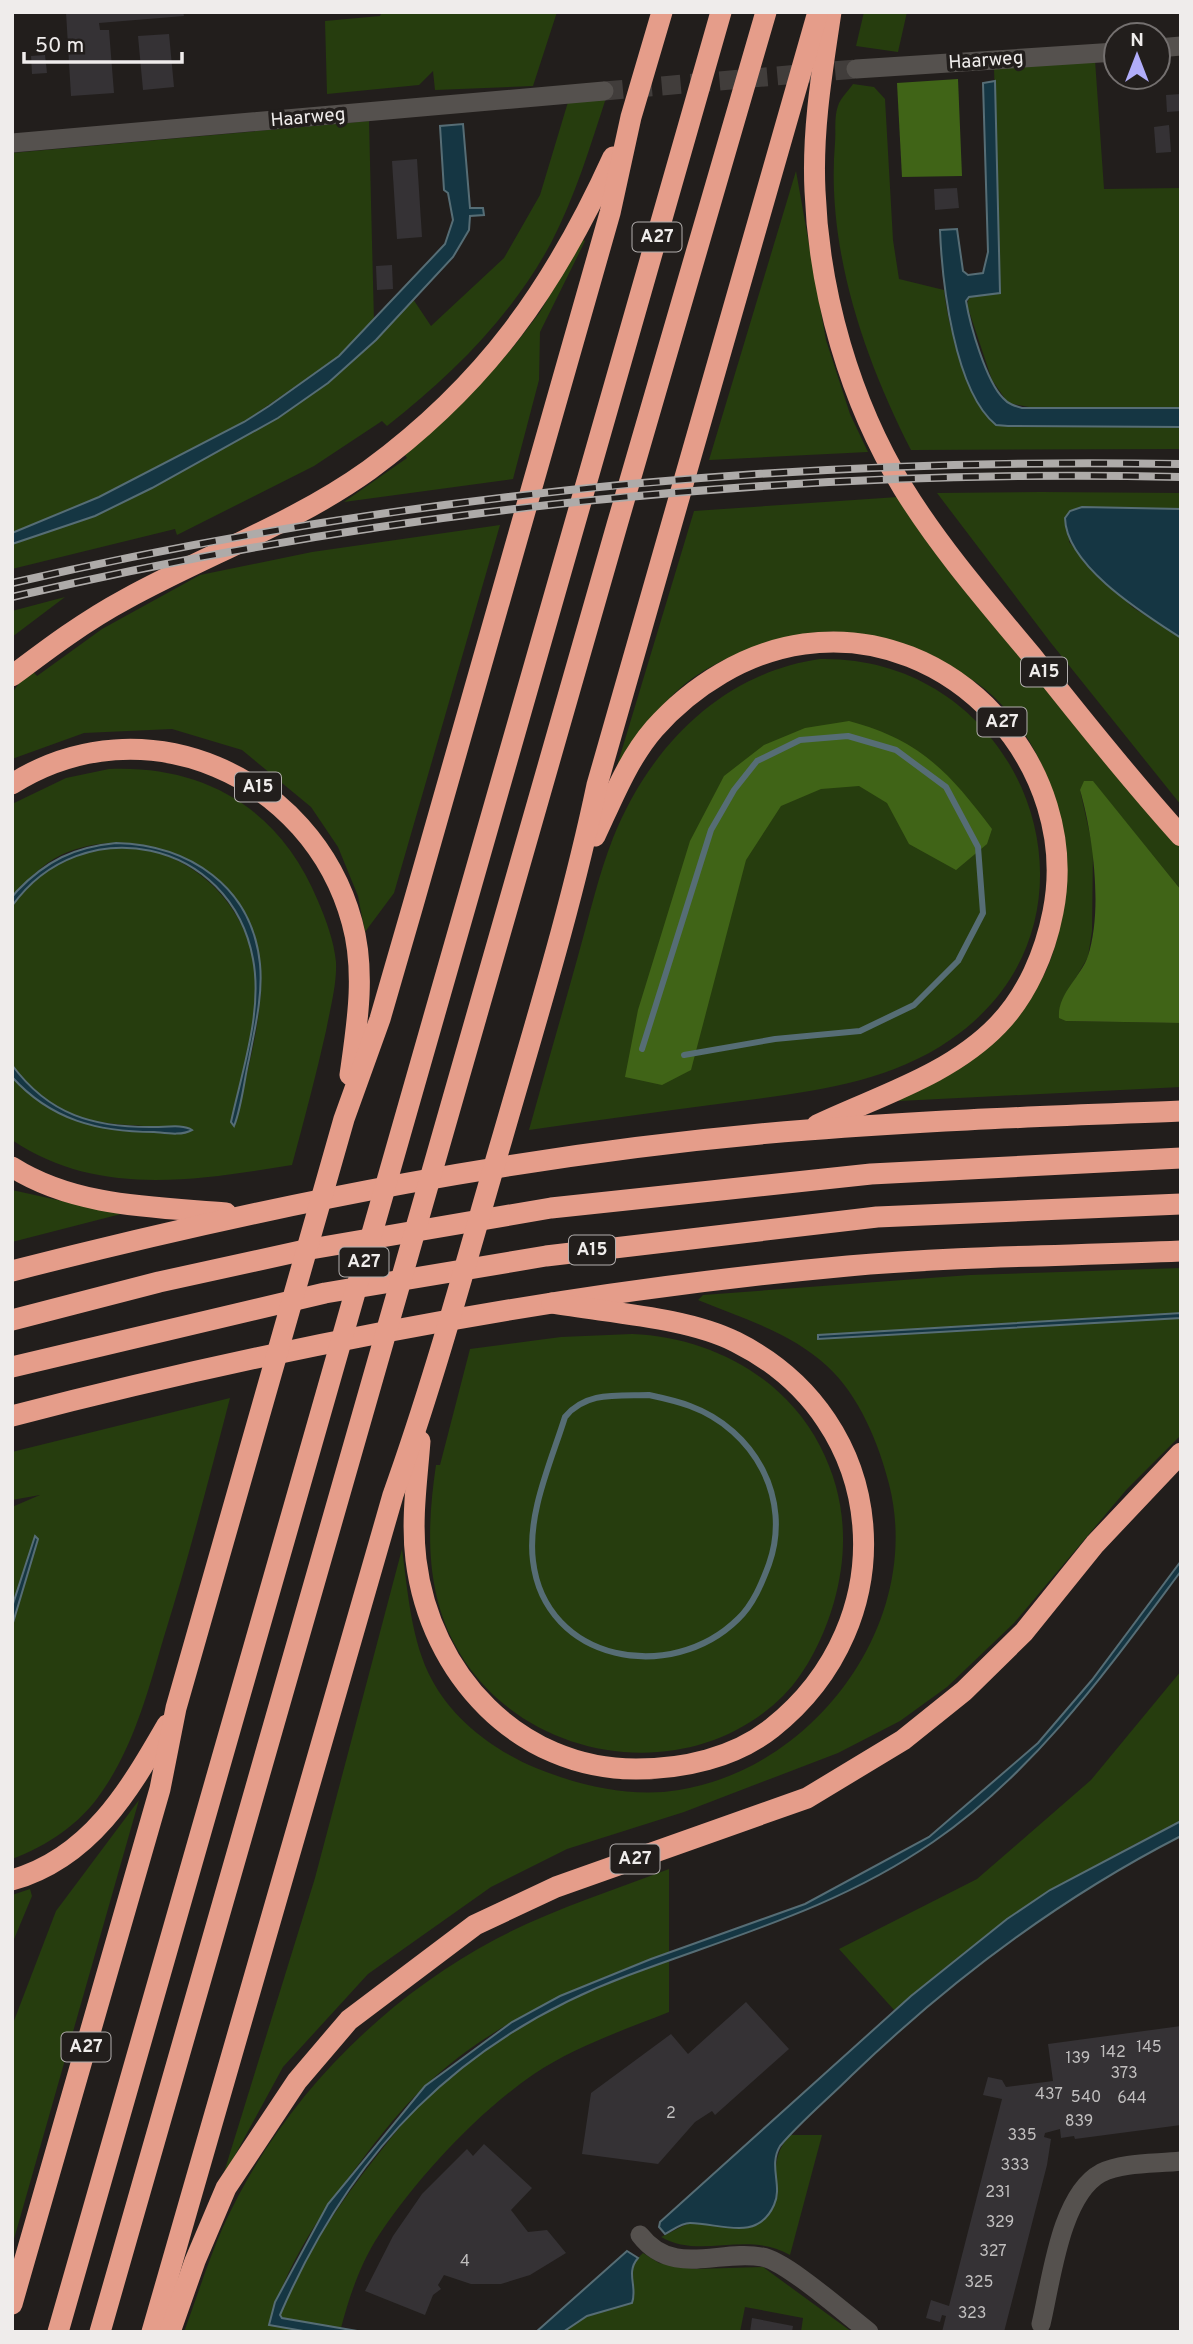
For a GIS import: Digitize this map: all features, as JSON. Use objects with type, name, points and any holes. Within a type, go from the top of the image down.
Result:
[{"type":"highway","name":"A27","points":[[12,2304],[160,1789],[176,1708],[344,1119],[380,1019],[610,213],[631,117],[663,12]]},
{"type":"highway","name":"A27","points":[[58,2332],[721,12]]},
{"type":"highway","name":"A27","points":[[100,2332],[766,12]]},
{"type":"highway","name":"A27","points":[[152,2332],[393,1495],[426,1404],[579,870],[597,785],[818,12]]},
{"type":"highway","name":"A15","points":[[831,12],[816,111],[815,191],[820,248],[836,326],[878,441],[914,504],[951,557],[1181,836]]},
{"type":"highway","name":"A27","points":[[12,676],[55,644],[127,598],[274,525],[369,470],[449,403],[497,354],[543,291],[571,244],[631,117]]},
{"type":"highway","name":"A27","points":[[579,870],[617,789],[653,730],[696,689],[738,664],[768,653],[803,644],[836,642],[869,646],[912,658],[980,700],[1012,731],[1034,769],[1054,819],[1058,888],[1040,960],[1021,994],[998,1024],[971,1049],[943,1068],[805,1130]]},
{"type":"highway","name":"A15","points":[[12,784],[61,760],[96,753],[132,750],[169,753],[232,772],[255,785],[297,819],[332,869],[346,900],[357,943],[359,1012],[344,1119]]},
{"type":"highway","points":[[12,1271],[246,1215],[466,1172],[805,1130],[1181,1111]]},
{"type":"highway","points":[[12,1320],[159,1282],[305,1250],[551,1208],[871,1174],[1181,1158]]},
{"type":"highway","points":[[12,1167],[47,1186],[81,1196],[246,1215]]},
{"type":"highway","name":"A15","points":[[12,1367],[325,1293],[546,1256],[877,1217],[1181,1204]]},
{"type":"highway","points":[[12,1416],[239,1361],[552,1303],[850,1266],[1181,1251]]},
{"type":"highway","points":[[426,1404],[413,1530],[421,1594],[447,1657],[484,1706],[517,1734],[544,1749],[573,1760],[615,1769],[654,1769],[698,1763],[741,1748],[771,1729],[801,1700],[827,1669],[849,1625],[860,1590],[864,1559],[862,1511],[854,1475],[842,1447],[803,1391],[781,1370],[735,1342],[680,1323],[552,1303]]},
{"type":"highway","name":"A27","points":[[170,2332],[195,2261],[226,2188],[297,2081],[349,2020],[420,1963],[475,1925],[556,1887],[807,1798],[903,1740],[964,1691],[1024,1632],[1095,1544],[1181,1453]]},
{"type":"highway","name":"A27","points":[[12,1880],[51,1864],[101,1826],[135,1781],[176,1708]]},
{"type":"street","name":"Haarweg","points":[[856,69],[1102,53]]},
{"type":"street","name":"Haarweg","points":[[12,143],[604,91]]},
{"type":"street","points":[[1041,2324],[1063,2231],[1074,2202],[1089,2183],[1112,2170],[1181,2161]]},
{"type":"street","points":[[640,2235],[654,2251],[673,2257],[769,2258],[869,2332]]},
{"type":"green space","points":[[382,12],[557,12],[533,86],[435,90],[433,71],[419,85],[327,94],[325,21],[380,16]]},
{"type":"green space","points":[[864,12],[907,12],[898,52],[856,46]]},
{"type":"green space","points":[[1095,60],[1104,189],[1181,188],[1181,408],[1039,409],[1008,403],[992,380],[967,305],[969,297],[1000,293],[994,67]]},
{"type":"green space","points":[[958,79],[962,176],[902,177],[897,83]]},
{"type":"green space","points":[[853,84],[874,87],[885,99],[893,240],[899,279],[944,290],[961,362],[976,399],[986,414],[996,425],[1181,427],[1181,449],[911,450],[864,340],[852,301],[836,222],[834,183],[837,110]]},
{"type":"green space","points":[[606,98],[582,172],[567,208],[551,243],[518,296],[457,365],[387,426],[382,421],[314,466],[177,535],[175,529],[12,569],[12,544],[136,494],[236,441],[291,407],[368,347],[413,299],[431,326],[504,258],[540,195],[568,102]]},
{"type":"green space","points":[[369,121],[374,322],[339,356],[244,422],[99,497],[12,533],[12,153]]},
{"type":"green space","points":[[796,171],[826,340],[850,414],[868,452],[709,460]]},
{"type":"green space","points":[[582,239],[585,241],[540,332],[539,380],[513,479],[344,502],[407,458],[402,451],[486,377],[540,312]]},
{"type":"green space","points":[[937,493],[1181,493],[1181,509],[1082,507],[1069,542],[1132,607],[1181,638],[1181,805],[1051,643]]},
{"type":"green space","points":[[898,497],[1181,846],[1181,890],[1093,782],[1080,790],[1093,849],[1092,931],[1088,957],[1074,981],[1066,1021],[1181,1023],[1181,1087],[899,1101],[898,1098],[1031,994],[1049,964],[1063,906],[1063,840],[1057,807],[1046,774],[1031,743],[1012,716],[988,692],[961,673],[862,635],[823,632],[781,639],[741,652],[691,679],[656,713],[617,766],[694,511]]},
{"type":"green space","points":[[500,525],[394,893],[365,932],[358,896],[338,847],[311,807],[242,750],[172,729],[84,733],[12,759],[12,693],[30,668],[37,676],[102,629],[200,575],[312,552]]},
{"type":"green space","points":[[65,597],[12,637],[12,611]]},
{"type":"green space","points":[[820,659],[892,669],[952,700],[998,747],[1028,804],[1040,867],[1032,930],[1003,990],[950,1040],[924,1056],[868,1078],[778,1096],[529,1130],[603,867],[628,805],[647,774],[668,746],[693,720],[720,698],[751,680],[784,667]]},
{"type":"green space","points":[[849,721],[874,729],[914,748],[947,775],[992,829],[987,844],[956,870],[909,844],[887,803],[859,786],[821,789],[781,806],[746,860],[691,1070],[662,1085],[625,1077],[638,1010],[690,841],[724,776],[764,745],[805,728]]},
{"type":"green space","points":[[109,769],[177,775],[208,785],[236,799],[261,818],[283,841],[302,869],[318,901],[333,946],[335,979],[322,1048],[292,1165],[184,1179],[113,1177],[79,1170],[45,1158],[12,1140],[12,1077],[42,1103],[59,1113],[94,1126],[132,1131],[190,1131],[190,1128],[114,1124],[71,1113],[50,1103],[31,1087],[12,1065],[12,906],[32,884],[56,864],[73,855],[102,847],[132,847],[160,853],[186,865],[210,883],[229,905],[244,930],[253,959],[255,999],[250,1041],[231,1122],[235,1124],[255,1038],[261,971],[258,951],[247,921],[230,895],[208,874],[182,858],[153,847],[122,843],[91,845],[61,855],[41,868],[12,897],[12,804],[66,778]]},
{"type":"green space","points":[[1084,781],[1093,781],[1181,890],[1181,1023],[1066,1021],[1059,1018],[1059,1009],[1065,993],[1088,956],[1095,917],[1092,850],[1080,790]]},
{"type":"green space","points":[[12,1190],[121,1214],[12,1242]]},
{"type":"green space","points":[[1181,1268],[1181,1313],[818,1335],[819,1339],[1181,1318],[1181,1435],[1127,1489],[1014,1623],[947,1687],[900,1721],[838,1753],[684,1812],[567,1849],[491,1887],[368,1974],[283,2067],[222,2179],[315,1878],[402,1549],[411,1616],[425,1665],[441,1695],[476,1733],[505,1753],[536,1768],[606,1789],[661,1792],[679,1790],[729,1776],[775,1752],[815,1720],[848,1680],[874,1635],[890,1587],[896,1536],[889,1484],[880,1453],[849,1391],[827,1366],[798,1344],[749,1320],[698,1300],[703,1295],[970,1275]]},
{"type":"green space","points":[[632,1334],[689,1343],[716,1352],[765,1381],[786,1399],[805,1421],[829,1465],[840,1503],[842,1523],[842,1562],[830,1614],[814,1652],[792,1686],[744,1726],[700,1745],[653,1752],[606,1750],[560,1737],[518,1715],[482,1683],[454,1643],[438,1600],[431,1556],[431,1510],[436,1465],[440,1465],[470,1349],[561,1337]]},
{"type":"green space","points":[[230,1398],[190,1550],[131,1739],[112,1776],[83,1815],[50,1841],[12,1859],[12,1626],[38,1539],[35,1537],[12,1607],[12,1507],[40,1495],[12,1500],[12,1452]]},
{"type":"green space","points":[[1181,1671],[1181,1821],[1104,1861],[1030,1906],[961,1955],[895,2011],[839,1949],[977,1879],[1091,1780]]},
{"type":"green space","points":[[139,1800],[12,2246],[12,2026],[56,1911]]},
{"type":"green space","points":[[669,1869],[669,1952],[571,1992],[508,2024],[450,2064],[424,2087],[374,2145],[311,2231],[282,2286],[275,2306],[269,2325],[309,2332],[184,2332],[223,2227],[246,2182],[272,2139],[336,2060],[412,1993],[453,1964],[496,1939],[560,1910]]},
{"type":"green space","points":[[30,1889],[32,1896],[12,1944],[12,1895]]},
{"type":"green space","points":[[669,1961],[669,2012],[582,2047],[549,2064],[491,2108],[430,2169],[394,2213],[373,2245],[356,2280],[341,2328],[281,2318],[280,2315],[302,2269],[338,2208],[398,2129],[439,2085],[499,2040],[553,2009],[610,1983]]},
{"type":"green space","points":[[790,2135],[822,2135],[790,2255],[757,2245],[692,2246],[661,2237],[689,2223],[758,2223],[774,2202],[777,2160]]},
{"type":"green space","points":[[643,2253],[659,2263],[694,2269],[763,2267],[852,2332],[801,2332],[803,2318],[745,2307],[740,2332],[563,2332],[587,2316],[632,2303],[633,2266]]},
{"type":"water","points":[[995,81],[1000,293],[969,297],[966,301],[975,338],[991,379],[1005,400],[1022,408],[1181,408],[1181,427],[996,425],[982,409],[970,387],[953,334],[940,230],[957,229],[963,271],[968,275],[983,273],[988,252],[983,83]]},
{"type":"water","points":[[463,124],[470,208],[483,208],[484,215],[470,216],[469,230],[453,257],[376,340],[328,383],[278,418],[152,488],[95,516],[12,544],[12,533],[99,497],[244,422],[339,356],[445,244],[453,220],[448,193],[444,190],[440,126]]},
{"type":"water","points":[[1082,507],[1181,509],[1181,638],[1128,602],[1092,571],[1078,554],[1069,536],[1065,518],[1070,511]]},
{"type":"water","points":[[116,843],[168,852],[192,862],[212,875],[230,892],[244,912],[255,936],[261,976],[259,1000],[241,1102],[234,1126],[231,1122],[253,1020],[255,979],[253,959],[239,918],[216,886],[186,864],[150,851],[113,848],[76,856],[42,875],[12,906],[12,897],[17,891],[50,864],[74,852]]},
{"type":"water","points":[[12,1065],[41,1096],[74,1115],[112,1125],[180,1126],[192,1130],[178,1134],[133,1131],[77,1121],[43,1104],[27,1092],[12,1077]]},
{"type":"water","points":[[1181,1313],[1181,1318],[818,1339],[818,1335]]},
{"type":"water","points":[[35,1536],[38,1539],[12,1626],[12,1607]]},
{"type":"water","points":[[1181,1561],[1181,1571],[1068,1717],[1005,1784],[933,1842],[897,1865],[823,1903],[629,1975],[568,2001],[513,2032],[463,2067],[418,2107],[377,2152],[341,2202],[308,2256],[280,2315],[282,2318],[363,2332],[309,2332],[269,2325],[275,2302],[328,2204],[425,2086],[512,2022],[560,1996],[651,1959],[805,1904],[929,1837],[1038,1743],[1092,1680]]},
{"type":"water","points":[[1181,1821],[1181,1836],[1136,1860],[1049,1914],[967,1974],[890,2040],[806,2119],[780,2146],[775,2161],[776,2198],[767,2217],[758,2224],[737,2228],[687,2223],[665,2234],[659,2227],[660,2222],[911,1996],[1007,1919],[1050,1890]]},
{"type":"water","points":[[627,2251],[638,2258],[632,2269],[632,2303],[587,2316],[563,2332],[536,2332]]},
{"type":"building","points":[[66,12],[183,12],[184,16],[99,23],[100,30],[109,30],[114,93],[71,96]]},
{"type":"building","points":[[169,34],[174,87],[143,90],[138,36]]},
{"type":"building","points":[[45,55],[47,73],[32,74],[31,56]]},
{"type":"building","points":[[1181,94],[1181,111],[1167,112],[1166,95]]},
{"type":"building","points":[[1169,125],[1171,152],[1156,153],[1154,127]]},
{"type":"building","points":[[417,159],[422,237],[397,239],[392,161]]},
{"type":"building","points":[[957,188],[959,208],[935,210],[934,189]]},
{"type":"building","points":[[392,265],[393,289],[377,290],[376,266]]},
{"type":"building","points":[[746,2002],[789,2049],[715,2115],[712,2111],[695,2122],[658,2164],[582,2154],[591,2093],[671,2034],[688,2054]]},
{"type":"building","points":[[1181,2026],[1181,2125],[1075,2139],[1074,2136],[1061,2138],[1060,2129],[1045,2133],[1044,2137],[1051,2139],[1047,2165],[1004,2332],[942,2332],[946,2316],[942,2315],[940,2322],[926,2318],[931,2300],[949,2306],[1002,2099],[983,2095],[988,2077],[1002,2080],[1006,2087],[1053,2081],[1048,2044]]},
{"type":"building","points":[[484,2144],[532,2188],[511,2210],[528,2232],[547,2230],[566,2253],[530,2275],[501,2284],[471,2284],[444,2275],[438,2285],[441,2289],[433,2295],[425,2315],[365,2291],[393,2236],[422,2194],[467,2149],[473,2156]]},
{"type":"building","points":[[752,2318],[793,2326],[792,2332],[750,2332]]},
{"type":"waterway","points":[[642,1049],[711,830],[734,790],[757,761],[800,740],[848,736],[896,750],[946,787],[978,847],[983,913],[958,961],[914,1005],[860,1031],[775,1039],[684,1055]]},
{"type":"waterway","points":[[649,1395],[690,1406],[713,1417],[733,1432],[750,1449],[762,1470],[776,1515],[775,1540],[769,1564],[756,1593],[738,1619],[710,1640],[679,1652],[647,1656],[615,1653],[585,1641],[561,1622],[543,1595],[533,1561],[532,1543],[541,1488],[565,1417],[573,1409],[593,1399],[649,1395]]},
{"type":"tunnel","points":[[604,91],[856,69]]},
{"type":"railway","points":[[12,583],[156,552],[301,526],[593,488],[740,475],[887,467],[1034,463],[1181,464]]},
{"type":"railway","points":[[12,597],[301,539],[593,500],[887,479],[1181,477]]}]
